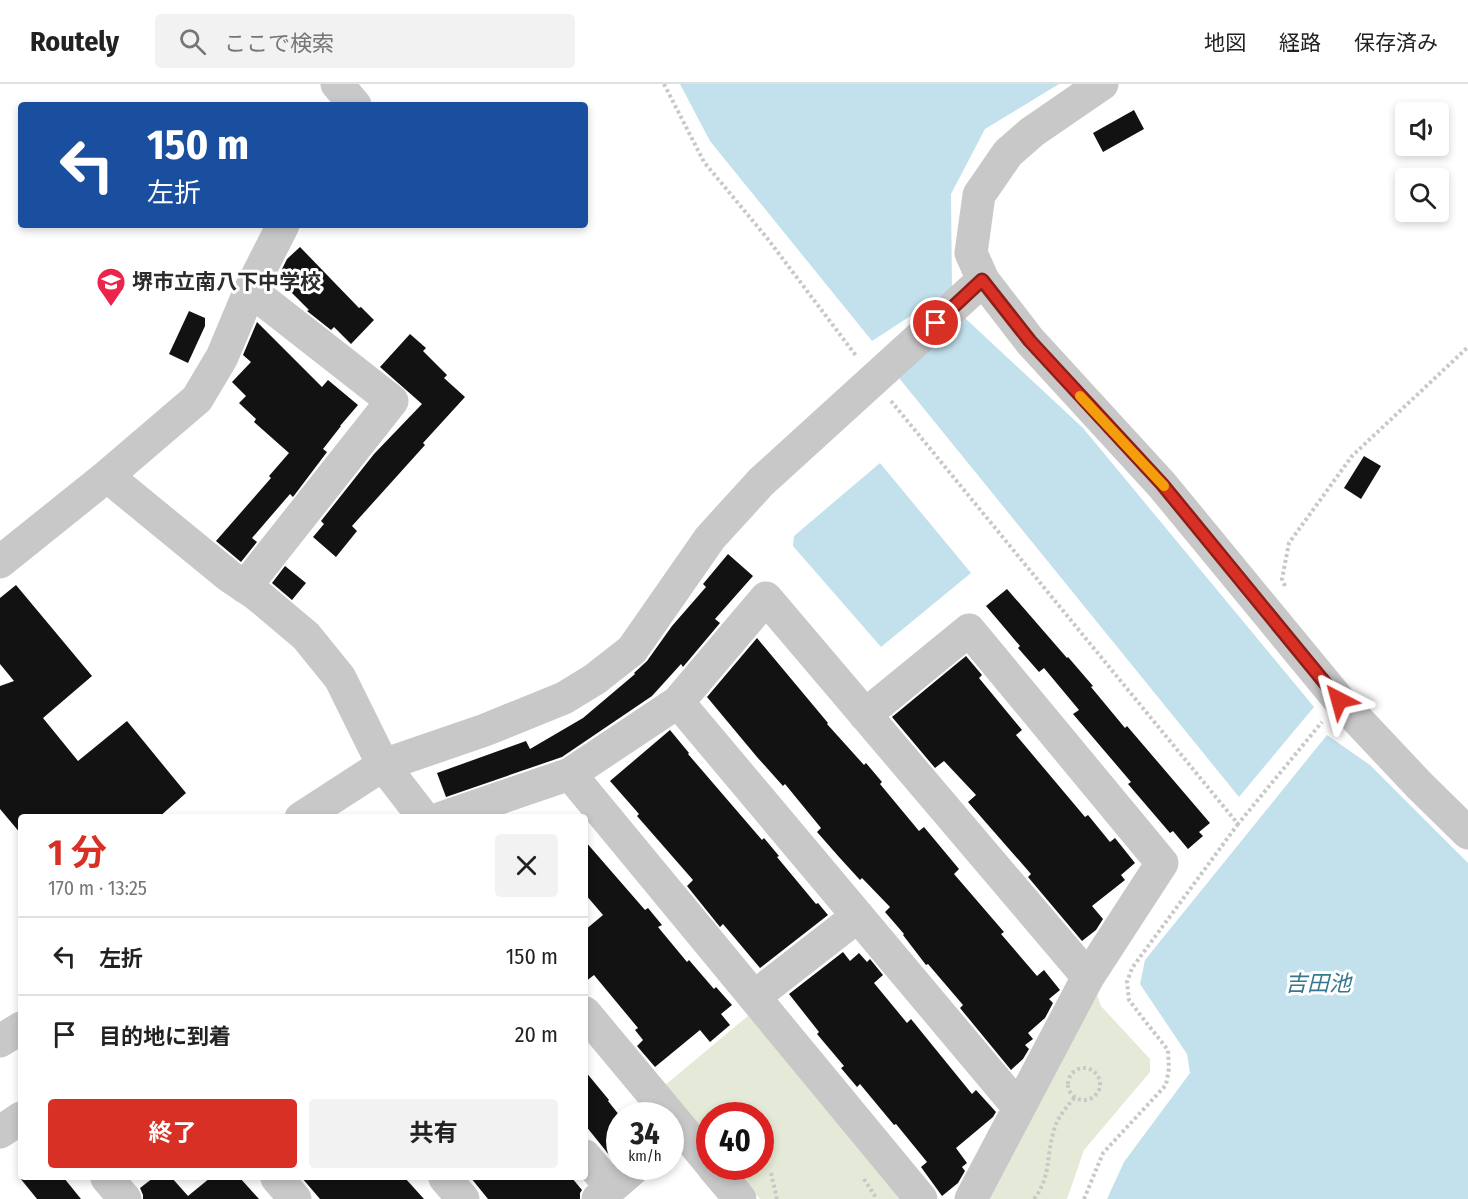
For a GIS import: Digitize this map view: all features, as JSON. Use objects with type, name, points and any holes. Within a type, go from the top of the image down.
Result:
[{"type":"street","points":[[337,84],[352,102]]},
{"type":"street","points":[[1102,84],[1032,132],[1008,153],[979,195],[971,253],[982,280],[1030,341],[1162,484],[1339,700],[1468,833]]},
{"type":"street","points":[[0,562],[107,476],[197,399],[222,357],[250,290],[281,228]]},
{"type":"street","points":[[307,814],[383,765],[486,730],[564,698],[614,665],[632,650],[710,538],[761,482],[982,280]]},
{"type":"street","points":[[245,587],[392,401],[250,290]]},
{"type":"street","points":[[107,476],[306,636],[340,678],[383,765],[421,814]]},
{"type":"street","points":[[453,814],[570,774],[678,702],[765,598],[1088,977]]},
{"type":"street","points":[[865,715],[969,630],[1162,863],[1088,977],[971,1199]]},
{"type":"street","points":[[678,702],[1019,1108]]},
{"type":"street","points":[[570,774],[921,1199]]},
{"type":"street","points":[[754,998],[858,916]]},
{"type":"street","points":[[588,1017],[652,1102]]},
{"type":"street","points":[[0,1041],[18,1030]]},
{"type":"street","points":[[0,1132],[18,1120]]},
{"type":"street","points":[[684,1140],[696,1150]]},
{"type":"street","points":[[588,1158],[615,1184]]},
{"type":"street","points":[[109,1180],[125,1199]]},
{"type":"street","points":[[279,1180],[295,1199]]},
{"type":"street","points":[[447,1180],[463,1199]]},
{"type":"street","points":[[723,1180],[738,1198]]},
{"type":"path","points":[[664,84],[704,162],[767,238],[874,380],[1238,824]]},
{"type":"path","points":[[1289,543],[1352,456],[1468,347]]},
{"type":"path","points":[[1084,1199],[1103,1153],[1166,1085],[1169,1068],[1168,1050],[1129,1000],[1127,982],[1132,968],[1238,824],[1339,700]]},
{"type":"path","points":[[1085,1068],[1095,1073],[1100,1082],[1098,1093],[1084,1101],[1075,1097],[1071,1094],[1068,1084],[1072,1074],[1085,1068]]},
{"type":"path","points":[[1034,1199],[1045,1179],[1052,1135],[1059,1117],[1075,1097]]},
{"type":"path","points":[[864,1179],[877,1199]]},
{"type":"path","points":[[773,1180],[777,1199]]},
{"type":"green space","points":[[1097,995],[1101,1006],[1150,1059],[1150,1072],[1084,1150],[1067,1199],[984,1199]]},
{"type":"green space","points":[[749,1015],[904,1199],[760,1199],[742,1180],[774,1180],[774,1102],[696,1102],[696,1128],[684,1112],[684,1102],[676,1102],[664,1086]]},
{"type":"water","points":[[680,84],[1059,84],[985,129],[951,194],[952,289],[872,341],[710,141]]},
{"type":"water","points":[[965,318],[1083,428],[1314,707],[1239,797],[899,378]]},
{"type":"water","points":[[880,463],[971,573],[881,647],[793,546],[794,536]]},
{"type":"water","name":"吉田池","points":[[1327,735],[1370,765],[1468,863],[1468,1199],[1107,1199],[1124,1162],[1190,1073],[1187,1054],[1140,984],[1145,960]]},
{"type":"building","points":[[1134,110],[1144,129],[1103,152],[1093,133]]},
{"type":"building","points":[[300,247],[359,308],[361,307],[374,320],[351,344],[334,327],[331,330],[307,311],[309,310],[289,290],[292,286],[280,273],[287,259]]},
{"type":"building","points":[[189,311],[205,318],[205,326],[188,363],[169,354]]},
{"type":"building","points":[[257,322],[322,387],[328,380],[358,405],[323,449],[327,452],[293,497],[290,494],[252,538],[257,542],[241,562],[216,541],[271,478],[269,476],[289,453],[254,422],[256,419],[239,403],[246,396],[232,382],[251,362],[243,355]]},
{"type":"building","points":[[410,334],[426,348],[423,351],[447,375],[444,378],[465,397],[352,526],[357,531],[336,557],[313,537],[324,524],[321,521],[374,454],[422,404],[380,367]]},
{"type":"building","points":[[1364,456],[1381,466],[1361,499],[1344,488]]},
{"type":"building","points":[[728,554],[753,576],[715,619],[720,623],[683,667],[681,664],[652,696],[562,757],[446,797],[437,773],[526,741],[530,749],[583,718],[635,674],[706,587],[703,584]]},
{"type":"building","points":[[285,566],[306,583],[292,600],[272,583]]},
{"type":"building","points":[[16,585],[92,676],[43,718],[78,761],[127,721],[186,793],[162,814],[18,814],[18,830],[0,809],[0,686],[14,681],[0,664],[0,598]]},
{"type":"building","points":[[1007,589],[1093,686],[1091,687],[1125,728],[1127,726],[1210,823],[1199,832],[1203,836],[1188,849],[1173,831],[1170,833],[1128,784],[1131,782],[1073,714],[1079,710],[1044,668],[1039,672],[986,606]]},
{"type":"building","points":[[757,638],[827,724],[882,782],[880,784],[919,831],[924,827],[959,869],[954,874],[1004,932],[1001,934],[1037,976],[1044,970],[1060,990],[1049,999],[1053,1003],[1045,1018],[1028,1033],[1033,1039],[1025,1045],[1029,1049],[1023,1059],[1011,1070],[960,1008],[963,1005],[928,964],[926,965],[885,912],[890,907],[862,878],[860,880],[817,832],[821,828],[707,697]]},
{"type":"building","points":[[966,656],[982,675],[979,678],[1022,730],[1016,735],[1085,817],[1088,815],[1110,842],[1115,838],[1135,863],[1121,875],[1125,880],[1092,906],[1103,919],[1096,930],[1082,941],[1028,877],[1031,874],[968,802],[976,795],[944,761],[935,768],[892,717]]},
{"type":"building","points":[[670,730],[762,840],[764,838],[816,904],[818,903],[828,915],[760,968],[723,924],[720,927],[687,886],[693,880],[610,781]]},
{"type":"building","points":[[588,844],[645,910],[648,908],[662,925],[658,927],[687,962],[689,960],[714,989],[716,987],[732,1005],[721,1014],[730,1025],[710,1042],[700,1030],[655,1067],[637,1046],[643,1040],[635,1030],[638,1028],[594,975],[588,980],[588,928],[603,915],[588,898]]},
{"type":"building","points":[[843,952],[850,961],[859,953],[867,962],[870,959],[883,975],[874,983],[907,1023],[911,1019],[972,1094],[976,1090],[996,1112],[956,1148],[967,1163],[962,1167],[965,1171],[958,1183],[942,1196],[921,1167],[927,1162],[860,1084],[857,1087],[841,1068],[844,1066],[817,1034],[819,1032],[789,994]]},
{"type":"building","points":[[588,1075],[608,1101],[606,1102],[606,1151],[588,1129]]},
{"type":"building","points":[[22,1180],[66,1180],[81,1199],[37,1199]]},
{"type":"building","points":[[150,1180],[174,1180],[188,1196],[208,1180],[242,1180],[259,1199],[143,1199],[140,1188]]},
{"type":"building","points":[[304,1180],[407,1180],[424,1199],[320,1199]]},
{"type":"building","points":[[473,1180],[574,1180],[582,1190],[580,1199],[488,1199]]},
{"type":"slow traffic","points":[[1080,396],[1164,486]]},
{"type":"place","name":"堺市立南八下中学校","points":[[111,308]]},
{"type":"route","points":[[936,323],[982,280],[1030,341],[1162,484],[1339,700]]}]
